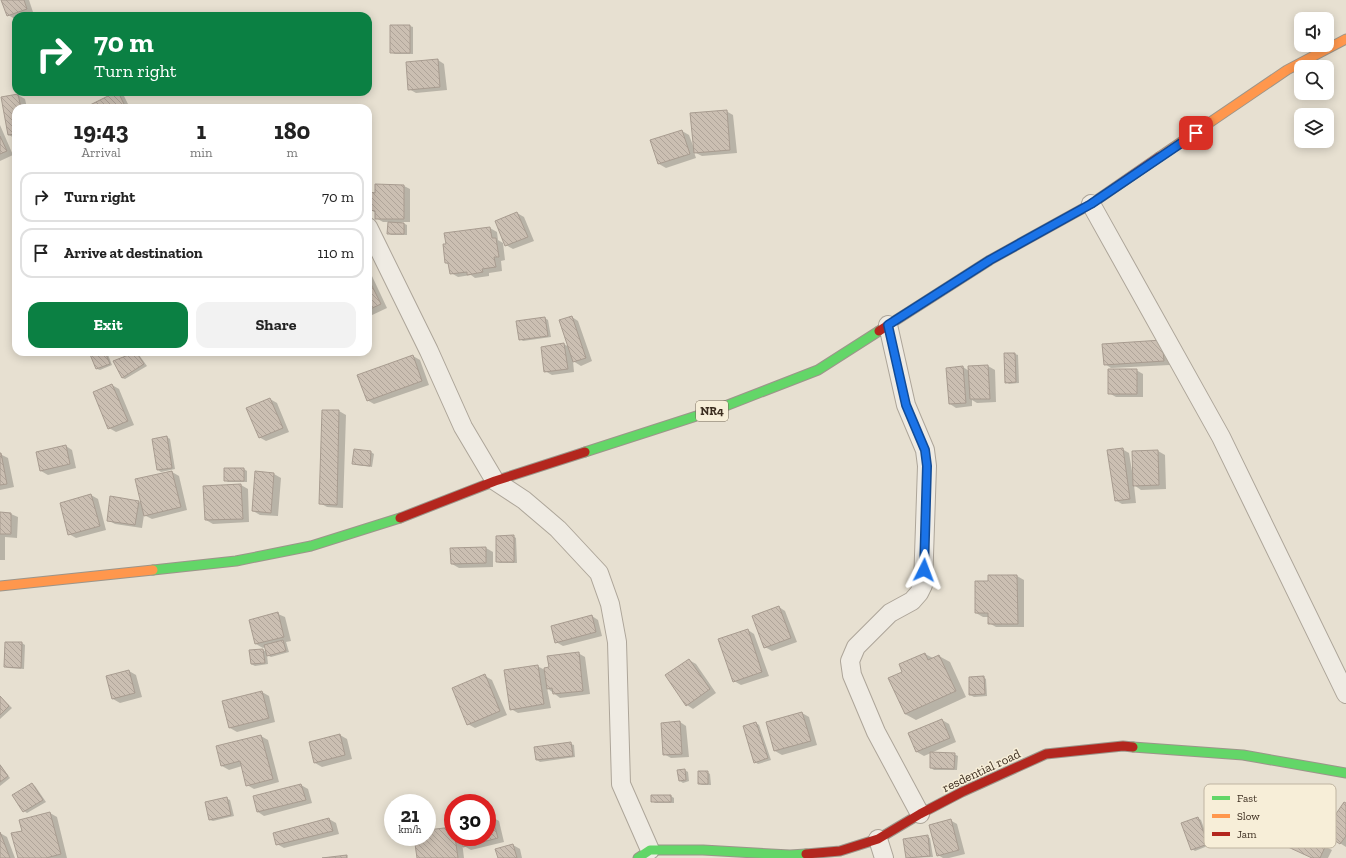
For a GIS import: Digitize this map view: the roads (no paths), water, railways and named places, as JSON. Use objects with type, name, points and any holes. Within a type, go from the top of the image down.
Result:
[{"type":"main road","name":"NR4","points":[[0,586],[236,560],[311,546],[400,518],[495,481],[715,410],[818,370],[990,260],[1091,204],[1288,70],[1346,39]]},
{"type":"main road","name":"resdential road","points":[[644,854],[704,850],[790,855],[840,851],[878,839],[920,814],[962,792],[1046,754],[1123,746],[1243,755],[1346,773]]},
{"type":"street","points":[[1091,204],[1221,437],[1346,694]]},
{"type":"street","points":[[372,235],[429,351],[463,427],[495,481],[524,500],[558,529],[599,573],[610,604],[617,642],[620,784],[644,854]]},
{"type":"street","points":[[888,325],[906,405],[925,450],[927,466],[923,585],[919,593],[912,601],[890,613],[856,647],[850,661],[852,675],[876,732],[920,814]]},
{"type":"street","points":[[878,839],[884,858]]}]
